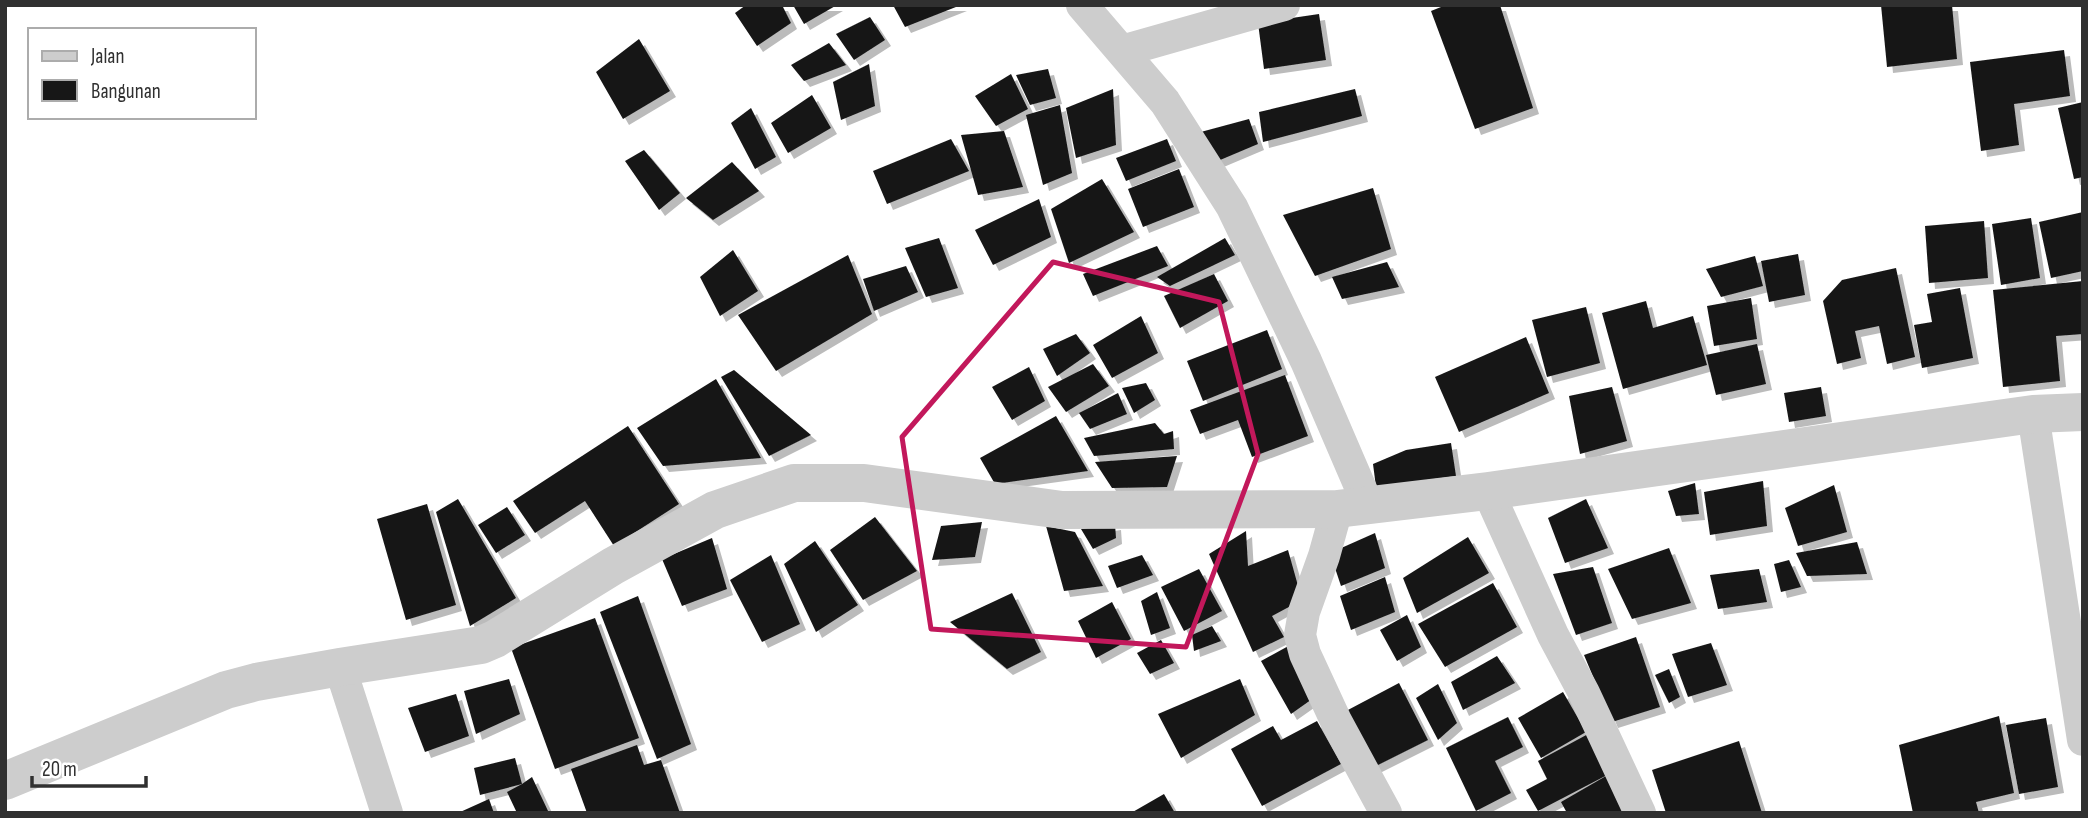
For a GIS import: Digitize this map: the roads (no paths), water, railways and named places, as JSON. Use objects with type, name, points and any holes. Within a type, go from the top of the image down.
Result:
[{"type":"street","points":[[1082,5],[1165,102],[1232,207],[1306,361],[1352,507],[1324,556],[1304,612],[1300,635],[1336,721],[1386,813]]},
{"type":"street","points":[[1122,51],[1284,5]]},
{"type":"street","points":[[5,781],[226,690],[340,667],[481,645],[495,639],[613,565],[715,510],[794,483],[864,483],[1062,510],[1352,507],[1488,491],[2033,414],[2083,412]]},
{"type":"street","points":[[2033,414],[2083,740]]},
{"type":"street","points":[[1488,491],[1553,635],[1584,693],[1640,813]]},
{"type":"street","points":[[340,667],[387,813]]}]
